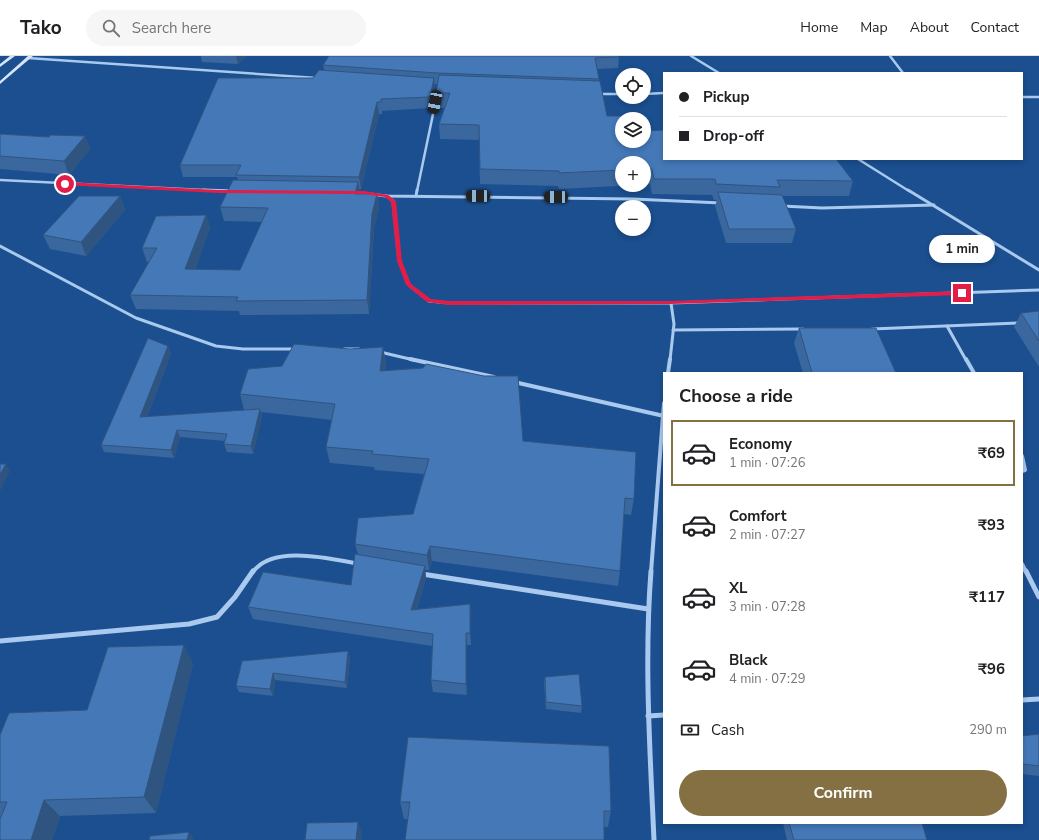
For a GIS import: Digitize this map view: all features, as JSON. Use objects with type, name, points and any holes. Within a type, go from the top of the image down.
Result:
[{"type":"main road","points":[[0,66],[13,56]]},
{"type":"main road","points":[[0,83],[30,57]]},
{"type":"street","points":[[691,56],[717,72]]},
{"type":"street","points":[[890,56],[902,72]]},
{"type":"street","points":[[30,57],[320,78]]},
{"type":"street","points":[[651,94],[663,93]]},
{"type":"street","points":[[416,196],[437,94]]},
{"type":"street","points":[[592,94],[615,94]]},
{"type":"street","points":[[1023,97],[1039,97]]},
{"type":"street","points":[[860,160],[1039,270]]},
{"type":"street","points":[[0,180],[241,192]]},
{"type":"street","points":[[349,192],[364,192],[386,196],[633,198],[724,203]]},
{"type":"street","points":[[386,196],[393,201],[399,261],[409,285],[429,301],[449,303],[671,303],[1039,290]]},
{"type":"street","points":[[780,206],[822,208],[934,205]]},
{"type":"street","points":[[0,246],[136,318],[216,346],[243,349],[296,349]]},
{"type":"street","points":[[668,372],[674,324],[671,303]]},
{"type":"street","points":[[866,329],[1024,322]]},
{"type":"street","points":[[947,326],[973,372]]},
{"type":"street","points":[[673,330],[805,330]]},
{"type":"street","points":[[336,349],[365,350]]},
{"type":"street","points":[[378,351],[500,379]]},
{"type":"street","points":[[508,380],[663,416],[648,609],[648,716],[654,840]]},
{"type":"street","points":[[1023,461],[1025,470],[1023,471]]},
{"type":"street","points":[[0,641],[190,624],[217,617],[235,597],[255,569],[275,557],[303,555],[366,565]]},
{"type":"street","points":[[1023,566],[1039,597]]},
{"type":"street","points":[[413,573],[648,609]]},
{"type":"street","points":[[1023,700],[1039,699]]},
{"type":"street","points":[[648,716],[663,715]]},
{"type":"building","points":[[329,56],[619,57],[595,58],[599,79],[437,73],[323,65]]},
{"type":"building","points":[[319,70],[434,78],[430,97],[381,99],[381,102],[377,102],[359,177],[236,175],[241,165],[180,165],[218,78],[313,78]]},
{"type":"building","points":[[439,75],[600,81],[607,116],[615,116],[615,148],[651,148],[651,131],[663,130],[663,160],[837,160],[853,181],[777,180],[780,187],[716,184],[715,179],[654,179],[651,169],[651,156],[615,156],[615,170],[559,173],[559,171],[480,169],[479,125],[439,124],[450,93],[436,93]]},
{"type":"building","points":[[0,134],[49,137],[50,135],[85,136],[64,161],[0,156]]},
{"type":"building","points":[[233,180],[358,182],[355,194],[377,194],[372,214],[367,300],[236,301],[238,297],[130,295],[157,248],[142,248],[156,216],[206,215],[185,269],[240,270],[268,208],[220,207]]},
{"type":"building","points":[[718,192],[782,195],[796,229],[729,229]]},
{"type":"building","points":[[79,196],[120,196],[81,242],[43,235]]},
{"type":"building","points":[[1039,311],[1039,341],[1021,313]]},
{"type":"building","points":[[799,328],[876,328],[896,372],[812,372]]},
{"type":"building","points":[[148,338],[168,346],[140,417],[260,409],[251,446],[224,444],[227,434],[177,430],[171,450],[101,445]]},
{"type":"building","points":[[294,344],[350,349],[383,347],[380,371],[423,368],[426,364],[484,376],[518,376],[523,441],[636,452],[634,499],[625,498],[620,571],[430,546],[427,555],[355,544],[358,518],[413,514],[429,459],[372,454],[373,451],[326,447],[335,404],[240,394],[248,369],[282,366]]},
{"type":"building","points":[[0,464],[6,464],[0,475]]},
{"type":"building","points":[[355,554],[425,566],[411,610],[470,604],[470,633],[466,633],[466,684],[431,680],[433,634],[248,607],[263,572],[351,585]]},
{"type":"building","points":[[184,645],[144,797],[44,800],[31,840],[0,840],[0,819],[7,802],[0,802],[0,735],[9,713],[87,710],[108,647]]},
{"type":"building","points":[[348,651],[345,682],[273,673],[270,689],[236,686],[242,661]]},
{"type":"building","points":[[579,674],[582,706],[546,702],[545,677]]},
{"type":"building","points":[[1039,734],[1039,766],[1023,764],[1023,736]]},
{"type":"building","points":[[408,737],[609,746],[611,811],[604,811],[604,840],[405,840],[410,802],[400,802]]},
{"type":"building","points":[[358,822],[356,840],[305,840],[307,823]]},
{"type":"building","points":[[789,824],[922,824],[927,840],[794,840]]},
{"type":"building","points":[[189,832],[187,840],[149,840],[150,836]]},
{"type":"route","points":[[65,184],[218,191],[364,192],[386,196],[393,201],[399,261],[409,285],[429,301],[449,303],[671,303],[962,293]]}]
